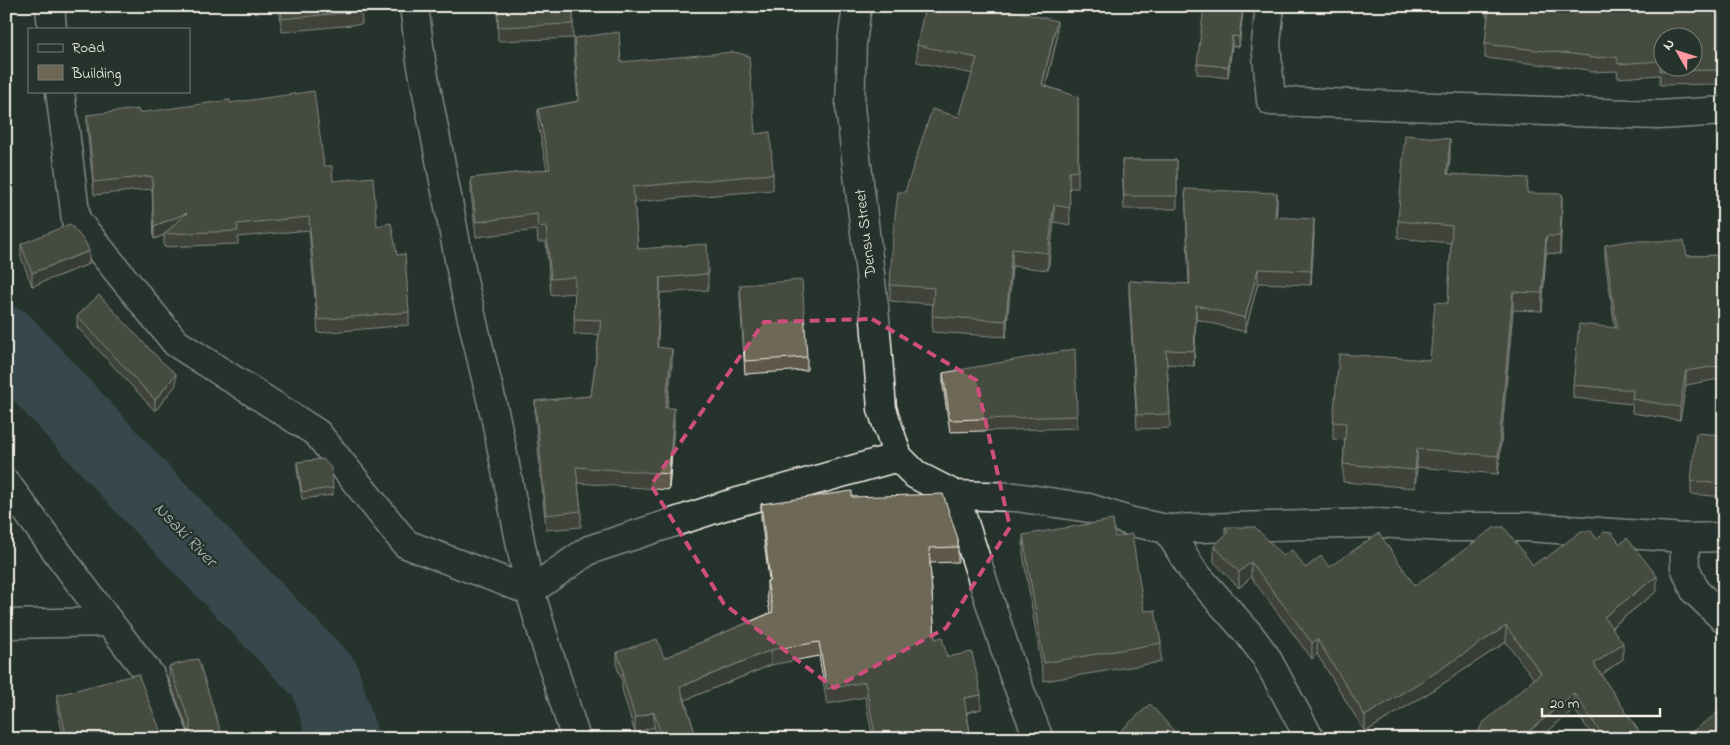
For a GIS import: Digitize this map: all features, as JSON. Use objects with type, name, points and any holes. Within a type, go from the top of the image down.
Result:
[{"type":"street","points":[[50,6],[52,28]]},
{"type":"street","points":[[414,6],[421,61],[464,285],[496,420],[530,590],[576,739]]},
{"type":"street","name":"Densu Street","points":[[857,6],[852,43],[850,106],[874,307],[882,409],[898,457]]},
{"type":"street","points":[[1270,6],[1266,43],[1271,101],[1658,115],[1724,111]]},
{"type":"street","points":[[60,92],[76,220],[176,343],[317,433],[406,544],[530,590]]},
{"type":"street","points":[[530,590],[589,550],[724,506],[898,457],[916,475],[955,496],[1016,497],[1089,508],[1132,522],[1167,530],[1379,523],[1442,527],[1528,527],[1684,538],[1724,538]]},
{"type":"street","points":[[6,483],[150,675],[175,739]]},
{"type":"street","points":[[955,496],[1013,673],[1039,739]]},
{"type":"street","points":[[1167,530],[1193,571],[1249,634],[1266,657],[1310,739]]},
{"type":"street","points":[[1684,538],[1685,567],[1695,591],[1724,619]]},
{"type":"street","points":[[6,624],[109,622]]},
{"type":"highlighted area","points":[[872,319],[976,380],[1010,527],[946,628],[834,688],[724,604],[651,485],[764,322]]},
{"type":"building","points":[[281,6],[361,6],[362,11],[282,19]]},
{"type":"building","points":[[498,6],[573,6],[573,24],[498,27]]},
{"type":"building","points":[[925,6],[1002,6],[1001,8],[1057,21],[1042,85],[1078,97],[1078,171],[1069,172],[1070,208],[1054,205],[1048,253],[1012,249],[1006,321],[932,316],[934,288],[890,285],[898,192],[905,192],[932,109],[959,117],[977,58],[917,45]]},
{"type":"building","points":[[1204,6],[1243,6],[1239,37],[1232,36],[1228,67],[1197,64]]},
{"type":"building","points":[[1489,6],[1724,6],[1724,70],[1702,70],[1702,28],[1652,28],[1652,62],[1618,64],[1617,57],[1589,58],[1589,56],[1485,44]]},
{"type":"building","points":[[619,32],[621,62],[734,52],[749,56],[755,134],[770,132],[773,174],[633,187],[638,249],[707,244],[708,274],[660,278],[657,347],[672,349],[665,408],[674,408],[669,474],[576,467],[581,511],[546,515],[535,401],[591,396],[601,320],[574,319],[575,277],[551,279],[546,226],[538,227],[537,214],[476,222],[471,178],[550,169],[538,109],[579,101],[574,38]]},
{"type":"building","points":[[314,91],[324,166],[332,166],[333,181],[373,177],[377,226],[391,223],[397,255],[405,254],[409,312],[318,320],[309,217],[237,224],[238,231],[164,234],[187,213],[154,226],[152,176],[94,182],[87,115],[138,109],[139,113],[230,100],[230,103]]},
{"type":"building","points":[[1405,135],[1450,139],[1447,174],[1528,178],[1527,193],[1562,194],[1560,236],[1546,236],[1542,293],[1513,292],[1498,456],[1417,449],[1415,470],[1343,464],[1346,423],[1333,422],[1339,354],[1430,360],[1435,302],[1448,303],[1452,226],[1398,221]]},
{"type":"building","points":[[1122,160],[1177,160],[1177,196],[1124,196]]},
{"type":"building","points":[[1185,189],[1277,193],[1275,217],[1314,219],[1311,271],[1258,269],[1245,318],[1196,305],[1194,351],[1166,350],[1170,414],[1137,415],[1129,281],[1190,284]]},
{"type":"building","points":[[70,224],[86,243],[89,251],[32,273],[21,244]]},
{"type":"building","points":[[1629,241],[1684,241],[1687,256],[1724,255],[1724,365],[1686,371],[1680,407],[1632,399],[1633,390],[1573,385],[1579,324],[1617,328],[1605,245]]},
{"type":"building","points":[[802,280],[807,357],[745,361],[740,285]]},
{"type":"building","points":[[99,295],[160,360],[176,374],[155,400],[77,316]]},
{"type":"building","points":[[1075,349],[1077,416],[950,420],[943,373]]},
{"type":"building","points":[[1696,433],[1724,435],[1724,484],[1691,481]]},
{"type":"building","points":[[323,459],[331,468],[333,488],[302,492],[297,462]]},
{"type":"building","points":[[852,491],[852,497],[943,494],[958,539],[958,547],[929,548],[935,639],[942,637],[947,657],[972,652],[981,695],[964,698],[971,739],[876,739],[865,682],[827,689],[819,642],[771,650],[680,687],[696,735],[686,739],[662,739],[654,712],[635,718],[617,652],[657,639],[664,658],[773,612],[767,581],[770,580],[761,504]]},
{"type":"building","points":[[1113,520],[1115,537],[1132,534],[1144,611],[1155,610],[1161,643],[1044,663],[1023,535]]},
{"type":"building","points":[[1225,527],[1255,527],[1283,556],[1292,550],[1305,568],[1321,556],[1329,567],[1379,533],[1415,586],[1495,527],[1504,527],[1533,565],[1544,557],[1545,559],[1581,531],[1591,531],[1597,539],[1604,532],[1612,533],[1620,544],[1627,538],[1657,576],[1604,617],[1623,643],[1594,664],[1644,739],[1605,739],[1574,693],[1520,739],[1480,739],[1478,733],[1482,724],[1541,673],[1506,626],[1365,716],[1317,639],[1312,643],[1251,562],[1239,572],[1214,546],[1228,532]]},
{"type":"building","points":[[198,659],[223,739],[182,739],[187,735],[190,721],[169,666]]},
{"type":"building","points":[[138,674],[161,732],[167,739],[67,739],[57,695]]},
{"type":"building","points":[[1150,704],[1181,739],[1112,739]]},
{"type":"building","points":[[1724,708],[1724,739],[1682,739]]},
{"type":"waterway","name":"Nsaki River","points":[[6,341],[148,495],[325,679],[343,739]]}]
